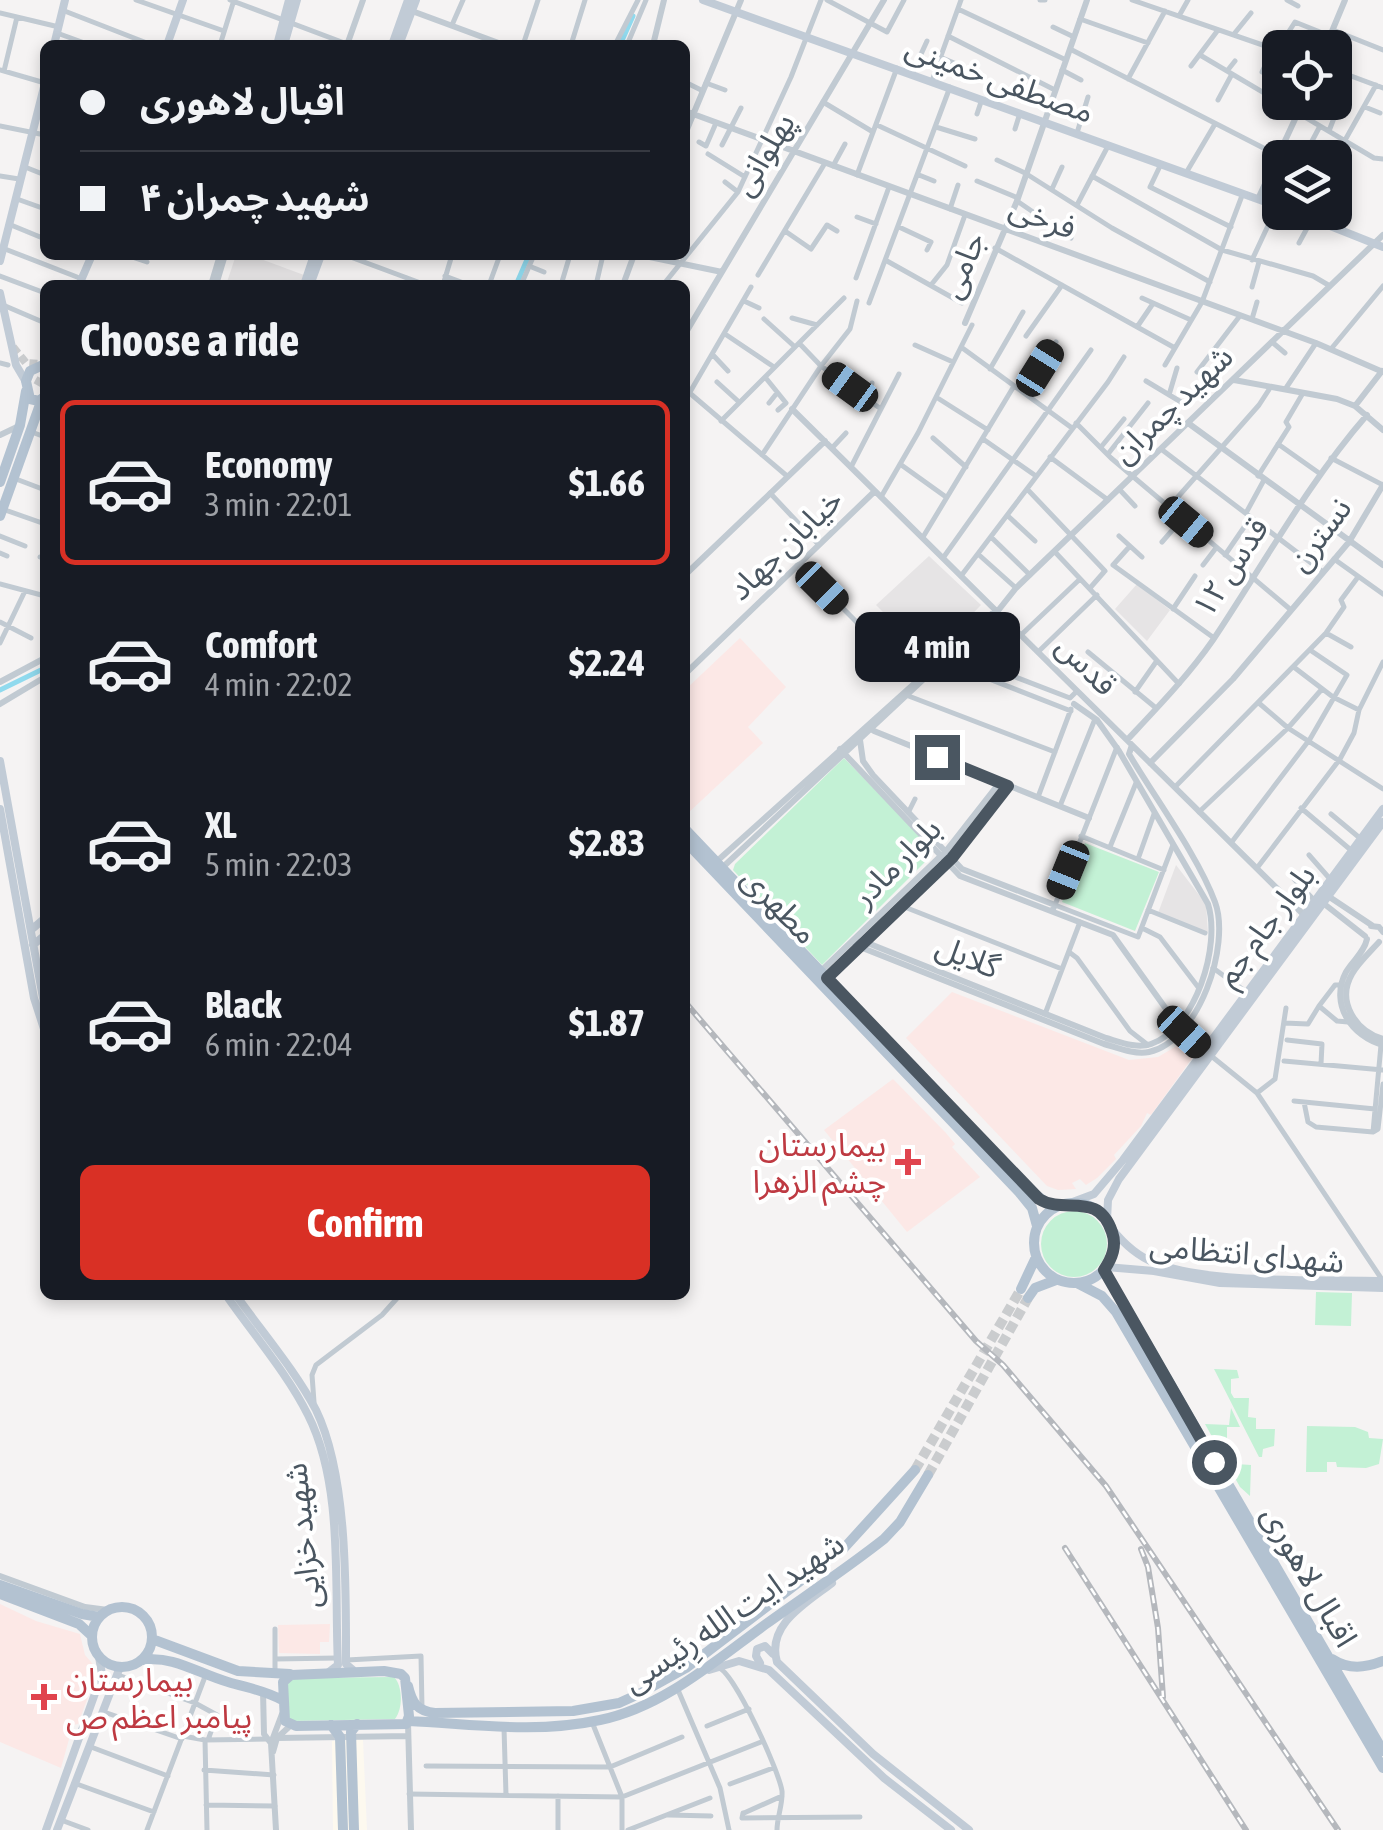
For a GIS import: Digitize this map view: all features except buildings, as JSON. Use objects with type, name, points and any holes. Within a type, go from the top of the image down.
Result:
[{"type":"main road","points":[[55,40],[65,0]]},
{"type":"main road","points":[[169,40],[183,0]]},
{"type":"main road","points":[[288,20],[289,0]]},
{"type":"main road","points":[[282,40],[297,0]]},
{"type":"main road","name":"مصطفی خمینی","points":[[703,0],[1262,200]]},
{"type":"main road","points":[[398,40],[410,5]]},
{"type":"main road","points":[[0,261],[40,104]]},
{"type":"main road","points":[[1339,230],[1379,246]]},
{"type":"main road","points":[[0,292],[16,365],[30,399],[40,398]]},
{"type":"main road","points":[[0,317],[7,339]]},
{"type":"main road","points":[[1,512],[24,428],[27,375],[40,364]]},
{"type":"main road","points":[[0,482],[40,403]]},
{"type":"main road","points":[[0,761],[34,998],[40,1017]]},
{"type":"main road","points":[[0,808],[40,982]]},
{"type":"main road","name":"بلوار جام جم","points":[[1065,1205],[1094,1194],[1322,900],[1380,822],[1383,809]]},
{"type":"main road","name":"بلوار جام جم","points":[[1322,900],[1360,839],[1380,822]]},
{"type":"main road","points":[[690,834],[1039,1199],[1048,1204],[1091,1207],[1109,1225],[1114,1250],[1105,1268],[1077,1284]]},
{"type":"main road","name":"مطهری","points":[[690,846],[822,976],[1020,1192],[1032,1208],[1037,1226]]},
{"type":"main road","name":"بلوار جام جم","points":[[1109,1225],[1108,1200],[1119,1179],[1245,992],[1307,919]]},
{"type":"main road","points":[[31,930],[40,922]]},
{"type":"main road","points":[[33,944],[40,939]]},
{"type":"main road","points":[[1065,1205],[1051,1210],[1037,1226],[1034,1236],[1040,1266],[1056,1280],[1077,1284],[1102,1296],[1116,1312],[1383,1768]]},
{"type":"main road","name":"شهدای انتظامی","points":[[1109,1225],[1134,1252],[1156,1263],[1244,1280]]},
{"type":"main road","points":[[1036,1257],[1025,1293],[1056,1280]]},
{"type":"main road","name":"شهدای انتظامی","points":[[1105,1268],[1244,1280],[1383,1284]]},
{"type":"main road","name":"اقبال لاهوری","points":[[1105,1268],[1383,1751]]},
{"type":"main road","name":"شهید خزایی","points":[[229,1300],[313,1426],[332,1516],[342,1659]]},
{"type":"main road","name":"شهید خزایی","points":[[239,1300],[315,1410],[329,1453],[339,1503],[342,1659]]},
{"type":"main road","name":"شهید ایت الله رِئیسی","points":[[422,1710],[573,1711],[619,1703],[641,1693],[686,1668],[854,1538],[915,1470]]},
{"type":"main road","name":"شهید ایت الله رِئیسی","points":[[291,1725],[408,1722],[504,1728],[592,1722],[623,1714],[677,1687],[884,1539],[928,1476]]},
{"type":"main road","points":[[854,1538],[890,1507],[899,1512],[896,1526]]},
{"type":"main road","points":[[778,1662],[774,1646],[780,1628],[842,1576],[848,1564]]},
{"type":"main road","points":[[0,1585],[82,1614],[104,1614],[123,1607],[138,1612],[148,1624],[152,1639],[142,1660]]},
{"type":"main road","points":[[0,1594],[79,1624],[92,1636],[99,1657],[102,1674],[46,1830]]},
{"type":"main road","points":[[92,1636],[104,1614]]},
{"type":"main road","points":[[152,1639],[228,1669],[275,1674],[401,1674],[411,1700],[422,1710]]},
{"type":"main road","points":[[951,1830],[874,1770],[769,1670],[756,1656],[757,1649],[769,1648],[778,1662],[873,1754],[969,1830]]},
{"type":"main road","points":[[1327,1656],[1352,1667],[1383,1662]]},
{"type":"main road","points":[[99,1657],[118,1670]]},
{"type":"main road","points":[[57,1830],[118,1670],[160,1657],[233,1684],[263,1690],[282,1700]]},
{"type":"main road","points":[[326,1672],[336,1668],[342,1659],[358,1672]]},
{"type":"main road","points":[[695,1674],[748,1661],[769,1670]]},
{"type":"main road","points":[[291,1674],[283,1682],[282,1700],[285,1722],[291,1725]]},
{"type":"main road","points":[[408,1686],[408,1722]]},
{"type":"main road","points":[[461,1713],[462,1727]]},
{"type":"main road","points":[[343,1830],[346,1737],[358,1724]]},
{"type":"main road","points":[[331,1725],[346,1737],[354,1830]]},
{"type":"street","points":[[136,0],[224,31]]},
{"type":"street","points":[[221,40],[233,0],[335,40]]},
{"type":"street","points":[[349,40],[364,0]]},
{"type":"street","points":[[452,26],[463,0]]},
{"type":"street","points":[[525,40],[538,0]]},
{"type":"street","points":[[573,40],[586,0]]},
{"type":"street","points":[[618,40],[638,0]]},
{"type":"street","points":[[629,40],[646,0]]},
{"type":"street","points":[[655,40],[664,0]]},
{"type":"street","points":[[690,111],[703,91],[741,0]]},
{"type":"street","points":[[690,255],[738,192],[824,0],[887,32],[904,0]]},
{"type":"street","name":"پهلوانی","points":[[690,324],[884,0]]},
{"type":"street","points":[[932,81],[961,0]]},
{"type":"street","name":"جامی","points":[[968,324],[1087,0]]},
{"type":"street","points":[[1132,0],[1152,3],[1165,12],[1262,45]]},
{"type":"street","points":[[1179,16],[1188,0]]},
{"type":"street","points":[[1288,0],[1298,6]]},
{"type":"street","points":[[1332,30],[1345,0]]},
{"type":"street","points":[[410,5],[490,40]]},
{"type":"street","points":[[958,9],[1066,60]]},
{"type":"street","points":[[62,10],[139,40]]},
{"type":"street","points":[[0,12],[79,40]]},
{"type":"street","points":[[1128,79],[1165,12]]},
{"type":"street","points":[[1234,35],[1251,13]]},
{"type":"street","points":[[17,16],[2,71],[40,82]]},
{"type":"street","points":[[1080,19],[1148,43]]},
{"type":"street","points":[[1290,30],[1295,22],[1321,30]]},
{"type":"street","points":[[1053,27],[1074,36]]},
{"type":"street","points":[[1191,66],[1218,30]]},
{"type":"street","points":[[948,36],[1055,90]]},
{"type":"street","points":[[1352,40],[1383,50]]},
{"type":"street","points":[[912,74],[927,41]]},
{"type":"street","points":[[1070,49],[1262,148]]},
{"type":"street","points":[[1200,55],[1262,91]]},
{"type":"street","points":[[940,57],[954,63]]},
{"type":"street","points":[[1218,100],[1234,61]]},
{"type":"street","points":[[858,175],[897,68]]},
{"type":"street","points":[[1062,70],[1081,80]]},
{"type":"street","points":[[1346,140],[1379,86],[1352,77]]},
{"type":"street","points":[[706,82],[725,90]]},
{"type":"street","points":[[690,84],[703,91]]},
{"type":"street","points":[[869,303],[950,88]]},
{"type":"street","points":[[1077,133],[1088,97]]},
{"type":"street","points":[[976,114],[982,99]]},
{"type":"street","points":[[823,102],[965,166]]},
{"type":"street","points":[[1365,107],[1380,112]]},
{"type":"street","points":[[722,145],[741,108]]},
{"type":"street","points":[[1085,108],[1097,112]]},
{"type":"street","name":"فرخی","points":[[690,113],[1383,371]]},
{"type":"street","points":[[1015,129],[1020,113]]},
{"type":"street","points":[[1310,120],[1343,140]]},
{"type":"street","points":[[1329,131],[1333,120]]},
{"type":"street","points":[[699,142],[706,146],[716,123]]},
{"type":"street","points":[[1186,172],[1215,124]]},
{"type":"street","points":[[0,126],[40,134]]},
{"type":"street","points":[[1313,140],[1320,126]]},
{"type":"street","points":[[936,128],[975,139]]},
{"type":"street","points":[[758,276],[845,144]]},
{"type":"street","points":[[1077,205],[1108,145]]},
{"type":"street","points":[[1352,145],[1383,159]]},
{"type":"street","points":[[708,154],[745,177]]},
{"type":"street","points":[[997,160],[1025,172],[1210,282]]},
{"type":"street","points":[[1161,164],[1150,187],[1230,227]]},
{"type":"street","points":[[25,167],[40,173]]},
{"type":"street","points":[[1052,190],[1062,167]]},
{"type":"street","points":[[919,175],[934,180]]},
{"type":"street","points":[[0,176],[22,179]]},
{"type":"street","points":[[1092,176],[1222,250],[1312,276],[1330,286]]},
{"type":"street","points":[[977,181],[1017,199],[1071,238]]},
{"type":"street","points":[[725,182],[738,192]]},
{"type":"street","points":[[950,209],[958,185]]},
{"type":"street","points":[[856,278],[890,187]]},
{"type":"street","points":[[1258,199],[1262,190]]},
{"type":"street","points":[[1165,365],[1202,302],[1244,194]]},
{"type":"street","points":[[17,200],[40,208]]},
{"type":"street","points":[[930,285],[947,265],[965,214]]},
{"type":"street","points":[[857,217],[876,224]]},
{"type":"street","points":[[11,226],[40,236]]},
{"type":"street","points":[[785,231],[811,249],[827,226],[837,231]]},
{"type":"street","points":[[899,226],[931,242],[928,250]]},
{"type":"street","points":[[1252,286],[1255,261],[1268,230]]},
{"type":"street","points":[[1299,242],[1306,230]]},
{"type":"street","points":[[0,231],[8,238]]},
{"type":"street","name":"شهید چمران","points":[[719,865],[996,610],[1330,286],[1379,246],[1383,236]]},
{"type":"street","points":[[995,248],[1175,348]]},
{"type":"street","points":[[5,249],[72,280]]},
{"type":"street","points":[[141,260],[147,262]]},
{"type":"street","points":[[358,260],[411,280]]},
{"type":"street","points":[[444,280],[449,260]]},
{"type":"street","points":[[523,280],[532,260]]},
{"type":"street","points":[[669,260],[722,272]]},
{"type":"street","points":[[668,280],[686,260]]},
{"type":"street","points":[[887,260],[962,304]]},
{"type":"street","points":[[530,266],[544,272]]},
{"type":"street","points":[[0,276],[40,292]]},
{"type":"street","points":[[446,276],[456,280]]},
{"type":"street","points":[[1026,336],[1062,285]]},
{"type":"street","points":[[1332,349],[1383,286]]},
{"type":"street","points":[[690,386],[751,287]]},
{"type":"street","points":[[721,421],[844,298]]},
{"type":"street","points":[[1142,298],[1191,320]]},
{"type":"street","points":[[762,455],[850,330],[857,300]]},
{"type":"street","points":[[744,301],[760,308]]},
{"type":"street","points":[[1251,322],[1257,302]]},
{"type":"street","points":[[1137,328],[1153,304]]},
{"type":"street","points":[[2,305],[40,321]]},
{"type":"street","points":[[990,368],[1023,312]]},
{"type":"street","points":[[1197,372],[1239,317]]},
{"type":"street","points":[[792,318],[816,325]]},
{"type":"street","points":[[764,320],[881,409]]},
{"type":"street","points":[[878,494],[918,433],[968,324]]},
{"type":"street","points":[[725,334],[774,367]]},
{"type":"street","points":[[1025,394],[1056,342]]},
{"type":"street","points":[[1272,342],[1285,353]]},
{"type":"street","points":[[1286,388],[1316,343]]},
{"type":"street","points":[[915,345],[953,363]]},
{"type":"street","points":[[961,346],[1074,425],[1291,610]]},
{"type":"street","points":[[943,558],[1091,350]]},
{"type":"street","points":[[713,354],[728,371]]},
{"type":"street","points":[[961,576],[1124,356]]},
{"type":"street","points":[[1169,395],[1178,368]]},
{"type":"street","points":[[1355,406],[1383,371]]},
{"type":"street","points":[[851,467],[899,374]]},
{"type":"street","points":[[765,377],[786,403],[778,410]]},
{"type":"street","points":[[1233,380],[1305,391],[1355,406],[1383,430]]},
{"type":"street","points":[[1146,381],[1181,402]]},
{"type":"street","points":[[717,382],[740,402]]},
{"type":"street","points":[[868,400],[872,383]]},
{"type":"street","points":[[922,538],[1014,386]]},
{"type":"street","points":[[1169,507],[1270,388]]},
{"type":"street","points":[[1225,555],[1289,427],[1286,422],[1305,391]]},
{"type":"street","points":[[750,392],[754,401]]},
{"type":"street","points":[[690,393],[787,476]]},
{"type":"street","points":[[769,403],[778,393]]},
{"type":"street","points":[[936,398],[988,430]]},
{"type":"street","points":[[1108,454],[1148,404]]},
{"type":"street","name":"قدس","points":[[792,409],[1307,919]]},
{"type":"street","name":"قدس ۱۲","points":[[1129,742],[1214,638],[1319,474],[1367,415]]},
{"type":"street","points":[[1100,448],[1124,419]]},
{"type":"street","points":[[1188,423],[1383,565]]},
{"type":"street","points":[[0,435],[24,428],[40,435]]},
{"type":"street","points":[[832,448],[846,433]]},
{"type":"street","points":[[933,438],[966,466]]},
{"type":"street","points":[[983,439],[1036,476]]},
{"type":"street","points":[[690,570],[824,441]]},
{"type":"street","points":[[1278,444],[1319,474]]},
{"type":"street","points":[[1161,449],[1323,572]]},
{"type":"street","points":[[1050,458],[1108,500]]},
{"type":"street","points":[[1331,458],[1383,485]]},
{"type":"street","points":[[900,464],[947,498]]},
{"type":"street","points":[[13,478],[40,489]]},
{"type":"street","name":"نسترن","points":[[1150,763],[1233,679],[1349,542],[1383,485]]},
{"type":"street","points":[[1026,489],[1105,571]]},
{"type":"street","points":[[1120,489],[1135,506]]},
{"type":"street","points":[[770,494],[820,545]]},
{"type":"street","name":"خیابان جهاد","points":[[690,669],[878,494]]},
{"type":"street","points":[[1,512],[40,523]]},
{"type":"street","points":[[1007,515],[1035,541]]},
{"type":"street","points":[[1162,542],[1182,518]]},
{"type":"street","points":[[0,536],[25,546]]},
{"type":"street","points":[[1119,536],[1142,557]]},
{"type":"street","points":[[991,537],[1030,575]]},
{"type":"street","points":[[1090,588],[1130,546]]},
{"type":"street","points":[[1203,565],[1216,548]]},
{"type":"street","points":[[1055,552],[1179,684]]},
{"type":"street","points":[[978,554],[1016,588]]},
{"type":"street","points":[[1334,559],[1383,594]]},
{"type":"street","points":[[799,564],[915,681]]},
{"type":"street","points":[[1113,565],[1214,638]]},
{"type":"street","points":[[1174,608],[1195,576]]},
{"type":"street","points":[[1175,787],[1326,633],[1344,606],[1341,600],[1358,577]]},
{"type":"street","points":[[1021,636],[1080,578]]},
{"type":"street","points":[[0,584],[40,595]]},
{"type":"street","points":[[0,643],[26,591]]},
{"type":"street","points":[[1038,652],[1097,595]]},
{"type":"street","name":"شهید چمران","points":[[958,655],[959,648],[996,610]]},
{"type":"street","points":[[0,622],[31,638]]},
{"type":"street","points":[[1326,633],[1352,647]]},
{"type":"street","points":[[1231,843],[1310,739],[1347,675],[1310,650]]},
{"type":"street","points":[[1088,652],[1156,708]]},
{"type":"street","points":[[1072,704],[956,666],[958,655],[1072,704],[1095,719],[1200,885],[1214,922],[1209,959],[1181,1029]]},
{"type":"street","points":[[0,682],[40,661]]},
{"type":"street","points":[[1134,692],[1156,662]]},
{"type":"street","points":[[1257,868],[1340,759],[1383,662]]},
{"type":"street","name":"شهید چمران","points":[[842,752],[938,670],[956,666]]},
{"type":"street","points":[[1294,667],[1333,697],[1359,710]]},
{"type":"street","points":[[0,704],[40,680]]},
{"type":"street","points":[[1200,812],[1288,728],[1322,688]]},
{"type":"street","points":[[1038,798],[1077,691]]},
{"type":"street","points":[[906,695],[1055,752]]},
{"type":"street","points":[[1260,704],[1288,728],[1383,789]]},
{"type":"street","points":[[1060,806],[1095,719]]},
{"type":"street","points":[[874,731],[1089,818]]},
{"type":"street","points":[[860,739],[863,761],[947,856]]},
{"type":"street","points":[[1069,952],[1130,1031],[1148,1046],[1191,1023],[1220,940],[1214,901],[1129,754],[1129,742]]},
{"type":"street","points":[[1053,908],[1116,747]]},
{"type":"street","points":[[842,752],[962,869],[1053,908],[1138,938],[1174,842]]},
{"type":"street","points":[[1110,848],[1137,780]]},
{"type":"street","name":"بلوار مادر","points":[[859,943],[893,902],[947,856],[1000,782]]},
{"type":"street","name":"بلوار مادر","points":[[822,976],[902,906],[1008,786]]},
{"type":"street","points":[[908,811],[915,799]]},
{"type":"street","points":[[1301,808],[1352,851]]},
{"type":"street","points":[[1138,859],[1155,811]]},
{"type":"street","points":[[1331,814],[1360,839]]},
{"type":"street","points":[[1082,836],[1164,870]]},
{"type":"street","points":[[1309,856],[1331,880]]},
{"type":"street","points":[[1294,879],[1374,944],[1382,937]]},
{"type":"street","points":[[1322,900],[1377,923],[1382,937]]},
{"type":"street","points":[[893,902],[1062,969]]},
{"type":"street","points":[[1053,908],[1113,936],[1181,1029],[1258,1093],[1383,1284]]},
{"type":"street","points":[[1148,910],[1205,933]]},
{"type":"street","points":[[1045,1014],[1080,922]]},
{"type":"street","points":[[1304,1102],[1308,1122],[1316,1127],[1376,1130],[1383,1043],[1350,1020],[1345,986],[1346,971],[1365,948],[1366,930],[1377,923]]},
{"type":"street","points":[[1142,928],[1160,937],[1198,987]]},
{"type":"street","points":[[1345,986],[1382,937]]},
{"type":"street","name":"گلایل","points":[[859,943],[1132,1046],[1148,1046]]},
{"type":"street","name":"گلایل","points":[[859,943],[1132,1052],[1150,1052],[1181,1029]]},
{"type":"street","points":[[1212,968],[1245,992]]},
{"type":"street","points":[[1284,1022],[1308,1024],[1335,985],[1345,986]]},
{"type":"street","points":[[1319,1006],[1337,1021],[1350,1020]]},
{"type":"street","points":[[1258,1093],[1275,1079],[1286,1008]]},
{"type":"street","points":[[1130,1031],[1132,1046]]},
{"type":"street","points":[[1287,1040],[1322,1044],[1320,1064]]},
{"type":"street","points":[[1284,1061],[1381,1070]]},
{"type":"street","points":[[1379,1104],[1383,1084]]},
{"type":"street","points":[[1294,1101],[1379,1104]]},
{"type":"street","points":[[315,1410],[311,1385],[316,1364],[382,1315],[396,1300]]},
{"type":"street","points":[[0,1576],[104,1614]]},
{"type":"street","points":[[275,1629],[275,1674]]},
{"type":"street","points":[[275,1659],[421,1656],[422,1710]]},
{"type":"street","points":[[716,1667],[729,1672],[773,1768],[782,1796],[777,1830]]},
{"type":"street","points":[[118,1670],[217,1715],[206,1740],[207,1830]]},
{"type":"street","points":[[147,1830],[206,1674]]},
{"type":"street","points":[[677,1687],[722,1794],[728,1830]]},
{"type":"street","points":[[263,1690],[264,1734],[272,1740]]},
{"type":"street","points":[[707,1726],[749,1710]]},
{"type":"street","points":[[101,1711],[182,1738],[206,1740],[408,1736]]},
{"type":"street","points":[[276,1830],[272,1740],[283,1713]]},
{"type":"street","points":[[408,1722],[412,1830]]},
{"type":"street","points":[[592,1722],[622,1797],[625,1830],[710,1798]]},
{"type":"street","points":[[272,1740],[291,1725]]},
{"type":"street","points":[[504,1728],[506,1795]]},
{"type":"street","points":[[426,1766],[610,1768],[682,1736]]},
{"type":"street","points":[[410,1794],[622,1797],[761,1742]]},
{"type":"street","points":[[88,1746],[168,1776]]},
{"type":"street","points":[[730,1784],[773,1768]]},
{"type":"street","points":[[204,1770],[274,1775]]},
{"type":"street","points":[[74,1783],[154,1812]]},
{"type":"street","points":[[558,1796],[558,1830]]},
{"type":"street","points":[[782,1796],[743,1813],[742,1818],[860,1817]]},
{"type":"street","points":[[206,1805],[274,1806]]},
{"type":"street","points":[[666,1816],[710,1816]]},
{"type":"street","points":[[61,1820],[88,1830]]},
{"type":"shaded area","points":[[234,260],[264,260],[304,275],[302,280],[228,280]]},
{"type":"shaded area","points":[[929,556],[981,605],[929,658],[876,605]]},
{"type":"shaded area","points":[[1137,584],[1170,610],[1147,641],[1115,609]]},
{"type":"shaded area","points":[[740,638],[786,687],[748,727],[763,743],[690,811],[690,685]]},
{"type":"shaded area","points":[[1176,865],[1206,904],[1208,933],[1158,913]]},
{"type":"shaded area","points":[[952,992],[1129,1060],[1158,1057],[1185,1041],[1198,1050],[1151,1115],[1147,1113],[1141,1126],[1114,1155],[1116,1159],[1097,1178],[1086,1185],[1080,1179],[1072,1183],[1076,1189],[1058,1190],[1047,1186],[906,1038]]},
{"type":"shaded area","name":"بیمارستان چشم الزهرا","points":[[893,1079],[946,1133],[955,1144],[952,1147],[980,1177],[907,1232],[824,1130]]},
{"type":"shaded area","name":"بیمارستان پیامبر اعظم ص","points":[[0,1604],[36,1621],[80,1634],[85,1655],[98,1670],[78,1724],[73,1725],[61,1768],[0,1742]]},
{"type":"shaded area","points":[[330,1624],[329,1642],[320,1642],[320,1654],[279,1653],[278,1625]]},
{"type":"shaded area","points":[[363,1740],[367,1830],[333,1830],[332,1741]]},
{"type":"green space","points":[[844,758],[931,847],[932,855],[822,965],[733,870]]},
{"type":"green space","points":[[1085,843],[1159,872],[1135,931],[1062,902]]},
{"type":"green space","points":[[1074,1211],[1097,1221],[1107,1244],[1097,1267],[1074,1277],[1051,1267],[1041,1244],[1051,1221]]},
{"type":"green space","points":[[1316,1292],[1352,1293],[1351,1326],[1315,1325]]},
{"type":"green space","points":[[1214,1369],[1237,1370],[1239,1378],[1231,1379],[1234,1398],[1249,1398],[1248,1417],[1256,1418],[1256,1429],[1275,1429],[1274,1446],[1263,1449],[1262,1457],[1259,1457]]},
{"type":"green space","points":[[1231,1408],[1240,1427],[1227,1427],[1227,1446],[1235,1447],[1236,1464],[1251,1465],[1250,1496],[1240,1487],[1205,1424],[1229,1425]]},
{"type":"green space","points":[[1307,1426],[1355,1427],[1368,1432],[1369,1438],[1383,1439],[1379,1464],[1366,1468],[1337,1467],[1336,1462],[1327,1462],[1327,1472],[1306,1472]]},
{"type":"green space","points":[[394,1677],[401,1698],[395,1719],[289,1718],[287,1685],[292,1678]]},
{"type":"waterway","points":[[622,40],[633,16]]},
{"type":"waterway","points":[[518,280],[527,260]]},
{"type":"waterway","points":[[0,690],[40,670]]},
{"type":"tunnel","points":[[13,347],[26,363],[40,364]]},
{"type":"tunnel","points":[[25,374],[40,382]]},
{"type":"tunnel","points":[[915,1470],[1021,1289]]},
{"type":"tunnel","points":[[928,1475],[1028,1298]]},
{"type":"railway","points":[[690,1008],[1106,1486],[1338,1830]]},
{"type":"railway","points":[[1065,1548],[1246,1830]]},
{"type":"railway","points":[[1141,1549],[1148,1567],[1158,1628],[1163,1697]]},
{"type":"place","name":"بیمارستان چشم الزهرا","points":[[908,1162]]},
{"type":"place","name":"بیمارستان پیامبر اعظم ص","points":[[44,1697]]},
{"type":"route","points":[[937,757],[1008,786],[952,858],[827,978],[1039,1199],[1053,1206],[1091,1207],[1107,1220],[1114,1250],[1104,1270],[1214,1462]]}]
